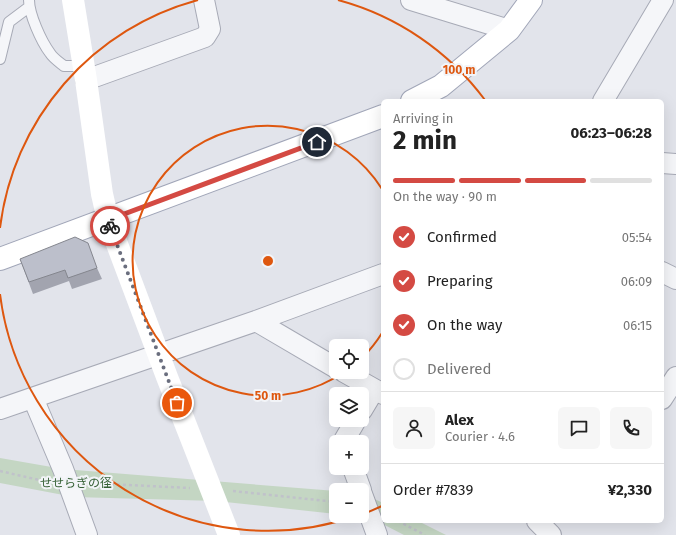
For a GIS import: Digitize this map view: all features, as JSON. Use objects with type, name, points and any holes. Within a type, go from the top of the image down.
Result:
[{"type":"main road","points":[[72,0],[85,73],[102,194],[108,220],[158,354],[229,535]]},
{"type":"main road","points":[[416,99],[441,86],[509,30],[531,0]]},
{"type":"main road","points":[[0,259],[108,220],[381,117]]},
{"type":"street","points":[[85,73],[205,37],[210,29],[204,0]]},
{"type":"street","points":[[411,0],[509,30]]},
{"type":"street","points":[[604,99],[664,0]]},
{"type":"street","points":[[664,163],[676,164]]},
{"type":"street","points":[[664,273],[676,279]]},
{"type":"street","points":[[0,409],[256,321],[381,275]]},
{"type":"street","points":[[256,321],[329,364]]},
{"type":"street","points":[[664,396],[676,378]]},
{"type":"street","points":[[356,379],[378,392],[369,402]]},
{"type":"street","points":[[33,398],[68,482],[87,535]]},
{"type":"street","points":[[369,513],[377,535]]},
{"type":"street","points":[[539,523],[550,535]]},
{"type":"lane","points":[[0,58],[9,22],[29,3],[40,34],[50,53],[64,66],[85,73]]},
{"type":"path","points":[[0,471],[46,482],[211,489],[329,501]]},
{"type":"path","points":[[402,523],[426,535]]},
{"type":"green space","name":"せせらぎの径","points":[[0,458],[63,469],[329,490],[329,513],[216,501],[74,497],[0,483]]},
{"type":"green space","points":[[369,496],[381,502],[381,523],[422,523],[446,535],[404,535],[369,518]]},
{"type":"building","points":[[75,237],[88,243],[97,268],[68,278],[65,270],[29,282],[20,259]]},
{"type":"way so far","points":[[110,226],[177,403]]},
{"type":"route","points":[[110,226],[108,220],[317,142]]}]
